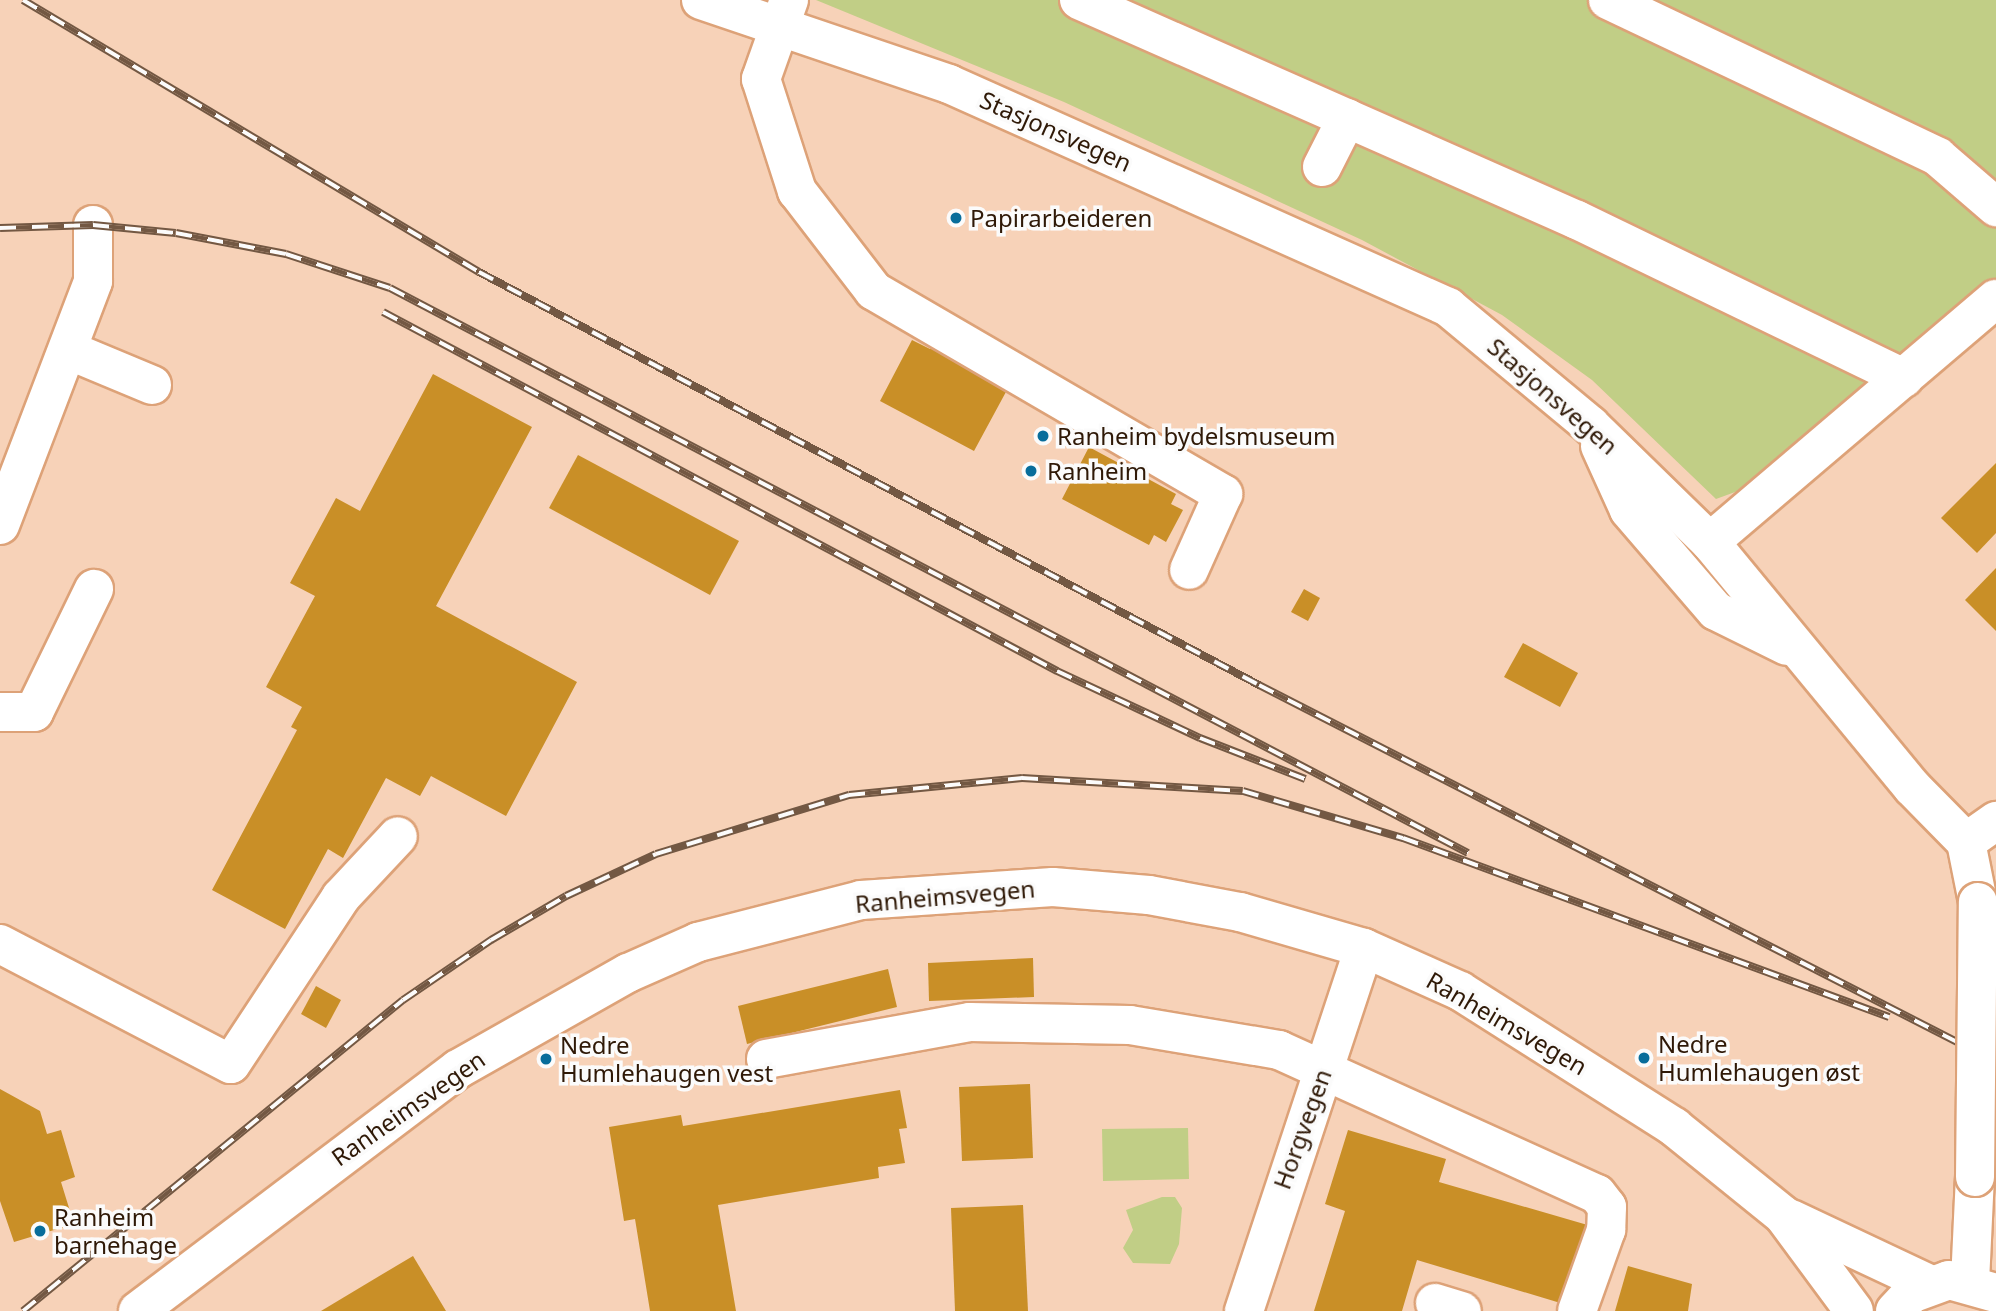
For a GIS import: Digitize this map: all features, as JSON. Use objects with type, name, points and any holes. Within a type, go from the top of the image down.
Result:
[{"type":"street","name":"Stasjonsvegen","points":[[701,0],[784,13],[1448,307],[1590,425],[1710,542],[1912,787],[1981,832],[1975,1177],[1983,1288]]},
{"type":"street","points":[[1079,0],[1577,220],[1904,378]]},
{"type":"street","points":[[1608,0],[1679,14],[1938,157],[1996,206]]},
{"type":"street","points":[[784,13],[761,79],[797,191],[874,291],[1223,494],[1189,570]]},
{"type":"street","points":[[1322,167],[1346,118]]},
{"type":"street","points":[[0,525],[93,281],[93,225]]},
{"type":"street","points":[[1710,542],[1996,299]]},
{"type":"street","points":[[68,350],[152,385]]},
{"type":"street","points":[[1590,425],[1629,510],[1716,611],[1798,652]]},
{"type":"street","points":[[0,712],[34,712],[94,589]]},
{"type":"street","points":[[0,944],[231,1064],[341,897],[398,836]]},
{"type":"street","name":"Ranheimsvegen","points":[[138,1311],[458,1069],[628,973],[698,942],[765,922],[861,900],[1053,887],[1149,895],[1240,912],[1364,948],[1460,991],[1567,1055],[1674,1127],[1783,1215],[1929,1284]]},
{"type":"street","name":"Horgvegen","points":[[1244,1311],[1364,948]]},
{"type":"street","points":[[766,1059],[908,1030],[1041,1022],[1130,1025],[1226,1038],[1324,1068],[1597,1194],[1607,1206],[1606,1230],[1577,1311]]},
{"type":"street","name":"Ranheimsvegen","points":[[1783,1215],[1854,1311]]},
{"type":"street","points":[[1895,1311],[1929,1284],[1983,1288]]},
{"type":"green space","points":[[816,0],[1996,0],[1996,281],[1757,484],[1716,499],[1592,380],[1502,315],[1362,240],[1064,102]]},
{"type":"green space","points":[[1188,1128],[1189,1179],[1103,1181],[1102,1129]]},
{"type":"green space","points":[[1162,1197],[1175,1197],[1182,1208],[1179,1244],[1170,1264],[1133,1263],[1123,1248],[1133,1230],[1126,1210]]},
{"type":"building","points":[[912,340],[930,349],[935,341],[993,372],[988,380],[1007,390],[974,451],[880,401]]},
{"type":"building","points":[[433,374],[532,427],[436,606],[577,682],[506,816],[431,776],[420,796],[386,778],[343,858],[328,849],[285,929],[212,890],[297,730],[291,727],[302,707],[266,687],[315,596],[290,583],[336,498],[360,511]]},
{"type":"building","points":[[1089,447],[1176,494],[1171,504],[1183,510],[1166,542],[1154,535],[1149,545],[1062,499]]},
{"type":"building","points":[[578,455],[739,541],[710,595],[549,508]]},
{"type":"building","points":[[1996,463],[1996,533],[1977,553],[1941,518]]},
{"type":"building","points":[[1996,568],[1996,631],[1965,600]]},
{"type":"building","points":[[1304,589],[1320,598],[1308,621],[1291,612]]},
{"type":"building","points":[[1523,643],[1578,673],[1560,707],[1504,677]]},
{"type":"building","points":[[1033,958],[1034,997],[929,1001],[928,963]]},
{"type":"building","points":[[888,969],[897,1007],[747,1044],[738,1006]]},
{"type":"building","points":[[316,986],[341,1000],[326,1028],[301,1014]]},
{"type":"building","points":[[1030,1084],[1033,1158],[962,1161],[959,1087]]},
{"type":"building","points":[[0,1089],[40,1111],[47,1134],[61,1130],[75,1177],[61,1182],[74,1224],[14,1242],[0,1201]]},
{"type":"building","points":[[900,1090],[907,1128],[899,1129],[905,1163],[878,1167],[879,1178],[718,1205],[736,1311],[650,1311],[635,1219],[624,1221],[609,1127],[681,1115],[683,1126]]},
{"type":"building","points":[[1348,1130],[1446,1159],[1439,1182],[1591,1226],[1567,1305],[1417,1260],[1402,1311],[1314,1311],[1345,1211],[1325,1204]]},
{"type":"building","points":[[1023,1205],[1028,1311],[955,1311],[951,1208]]},
{"type":"building","points":[[413,1256],[446,1311],[321,1311],[381,1275]]},
{"type":"building","points":[[1628,1266],[1692,1284],[1688,1311],[1615,1311]]},
{"type":"railway","points":[[23,0],[479,272],[1259,685],[1996,1062]]},
{"type":"railway","points":[[0,228],[93,225],[176,233],[286,254],[390,288],[1468,853]]},
{"type":"railway","points":[[383,312],[1057,671],[1200,738],[1305,779]]},
{"type":"railway","points":[[23,1311],[403,1000],[491,940],[566,896],[656,854],[849,795],[1022,778],[1243,791],[1403,838],[1889,1017]]},
{"type":"place","name":"Papirarbeideren","points":[[956,218]]},
{"type":"place","name":"Ranheim bydelsmuseum","points":[[1043,436]]},
{"type":"place","name":"Ranheim","points":[[1031,471]]},
{"type":"place","name":"Nedre Humlehaugen øst","points":[[1644,1058]]},
{"type":"place","name":"Nedre Humlehaugen vest","points":[[546,1059]]},
{"type":"place","name":"Ranheim barnehage","points":[[40,1231]]}]
